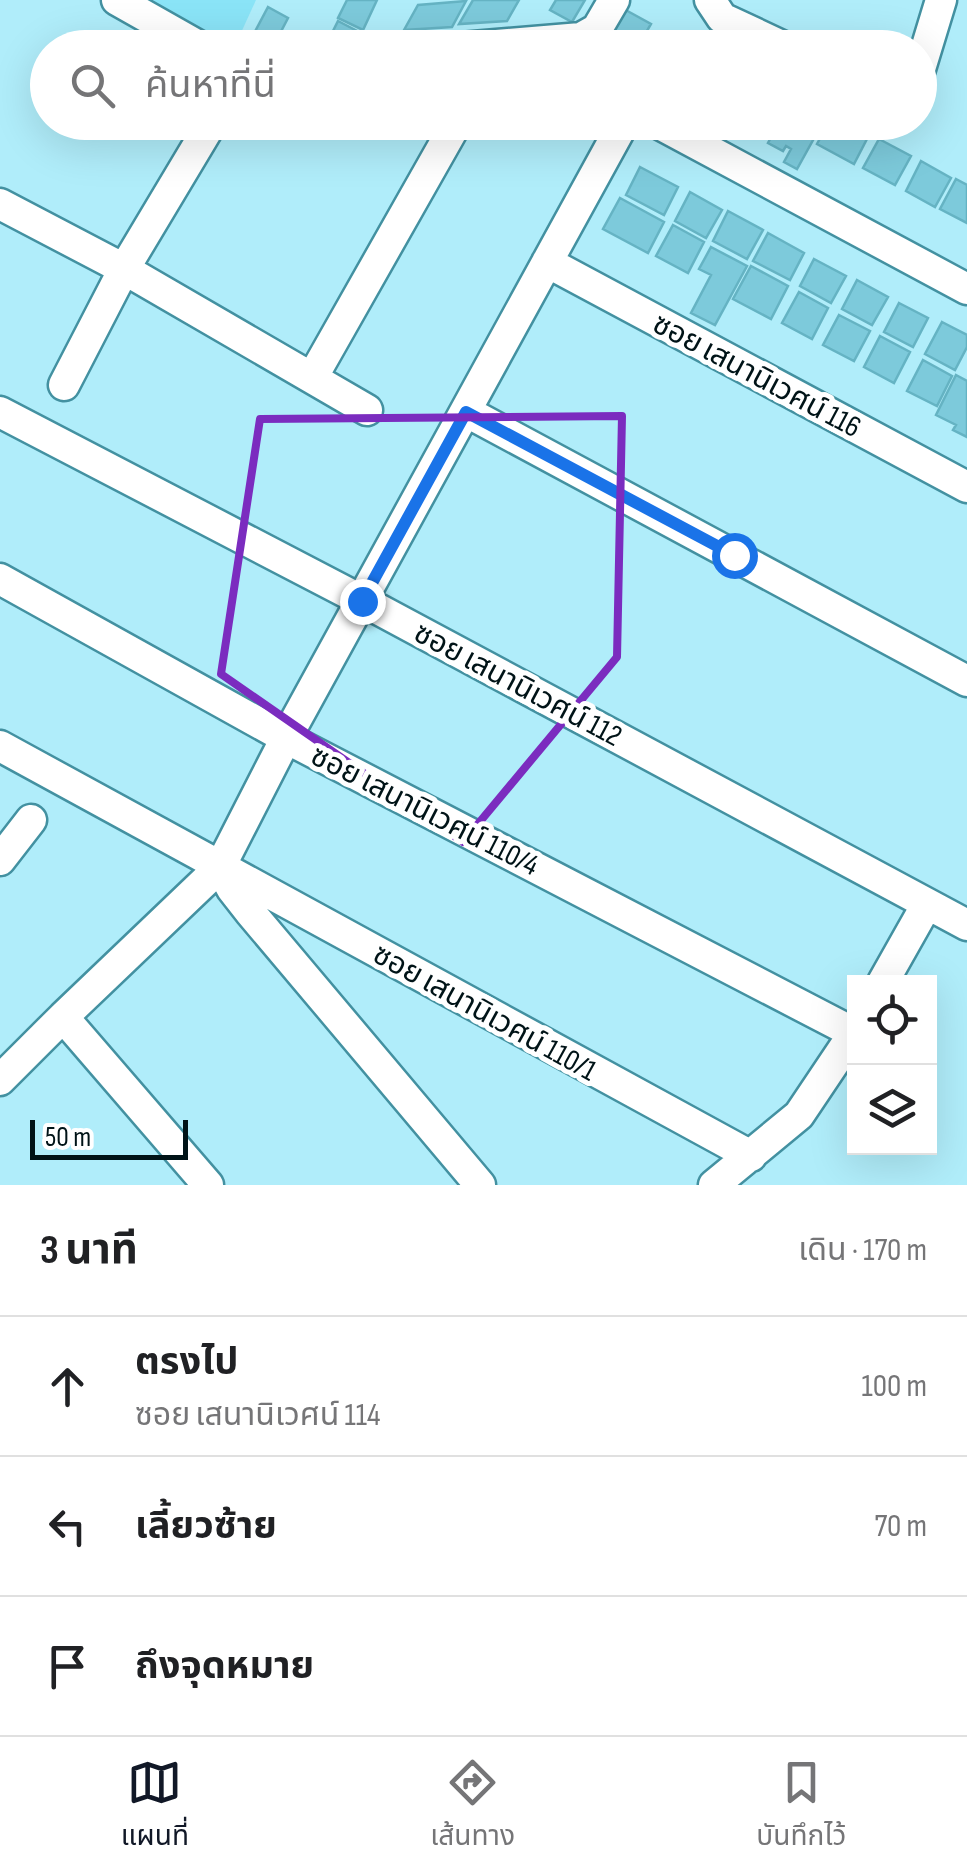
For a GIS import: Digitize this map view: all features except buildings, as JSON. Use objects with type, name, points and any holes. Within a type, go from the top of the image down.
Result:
[{"type":"street","points":[[117,0],[170,30]]},
{"type":"street","points":[[596,30],[614,0]]},
{"type":"street","points":[[710,0],[722,18],[748,30]]},
{"type":"street","points":[[932,30],[941,0]]},
{"type":"street","points":[[64,385],[124,269],[201,140]]},
{"type":"street","points":[[312,378],[447,140]]},
{"type":"street","points":[[0,1080],[220,867],[286,738],[614,140]]},
{"type":"street","points":[[690,140],[967,288]]},
{"type":"street","points":[[0,204],[124,269],[366,410]]},
{"type":"street","name":"ซอย เสนานิเวศน์ 116","points":[[547,262],[967,487]]},
{"type":"street","name":"ซอย เสนานิเวศน์ 112","points":[[0,412],[967,925]]},
{"type":"street","points":[[466,412],[967,681]]},
{"type":"street","name":"ซอย เสนานิเวศน์ 110/4","points":[[0,579],[286,738],[847,1029]]},
{"type":"street","name":"ซอย เสนานิเวศน์ 110/1","points":[[0,746],[751,1156]]},
{"type":"street","points":[[0,860],[31,820]]},
{"type":"street","points":[[220,867],[232,890],[480,1185]]},
{"type":"street","points":[[887,975],[927,904]]},
{"type":"street","points":[[62,1017],[208,1185]]},
{"type":"street","points":[[714,1185],[799,1115],[847,1043]]},
{"type":"highlighted area","points":[[622,416],[617,657],[463,842],[221,674],[260,419]]},
{"type":"shaded area","points":[[101,0],[256,0],[242,30],[158,30]]},
{"type":"route","points":[[362,601],[466,412],[734,555]]}]
